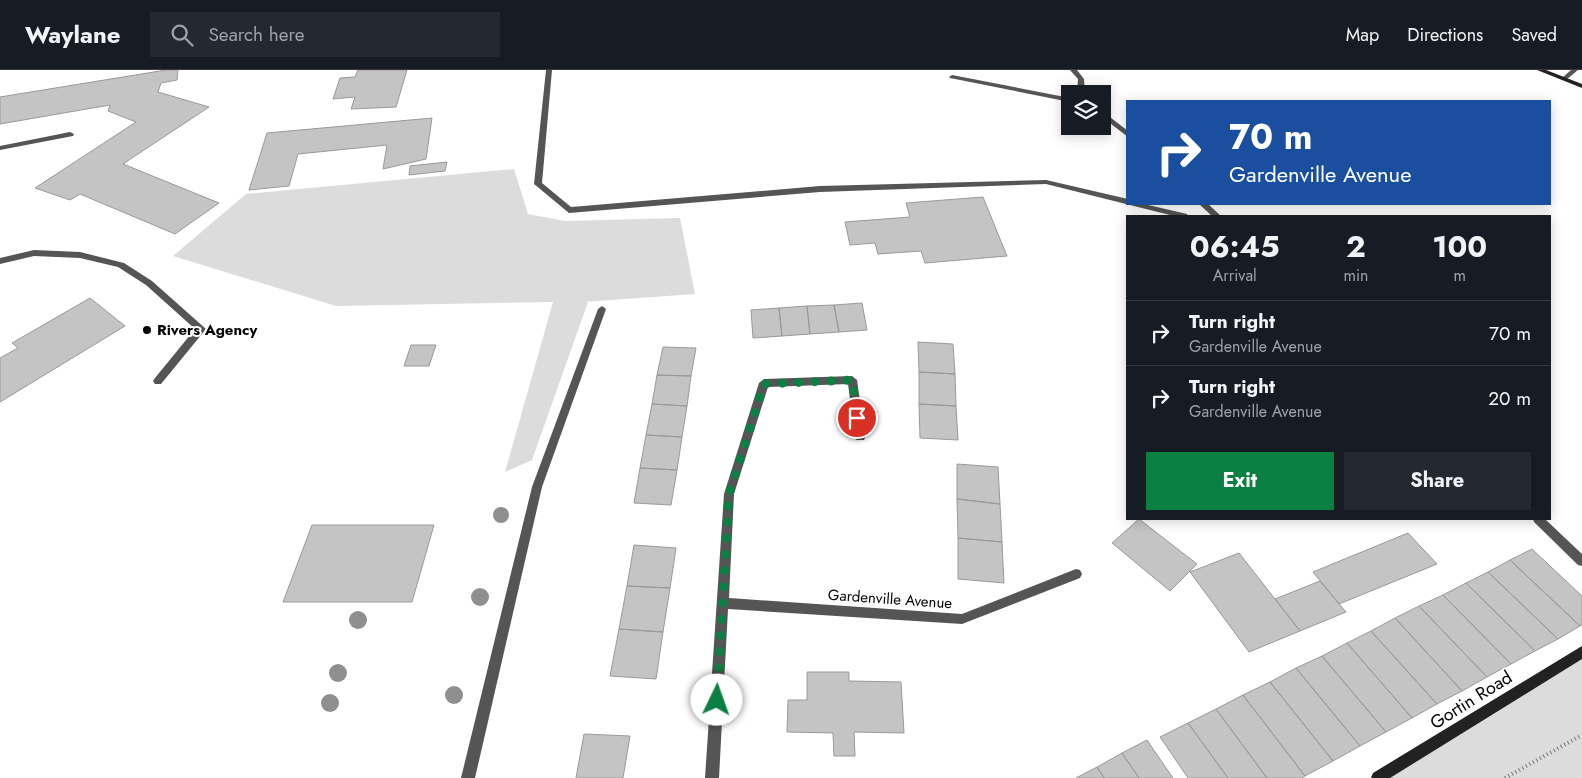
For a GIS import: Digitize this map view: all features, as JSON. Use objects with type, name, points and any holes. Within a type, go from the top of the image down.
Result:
[{"type":"main road","points":[[1540,70],[1582,86]]},
{"type":"main road","name":"Gortin Road","points":[[1378,778],[1582,652]]},
{"type":"street","points":[[549,70],[538,184],[569,210],[820,188],[1046,182],[1126,202]]},
{"type":"street","points":[[1073,70],[1081,79],[1081,85]]},
{"type":"street","points":[[1564,79],[1575,70]]},
{"type":"street","points":[[952,77],[1061,98]]},
{"type":"street","points":[[1111,121],[1126,133]]},
{"type":"street","points":[[0,148],[70,134]]},
{"type":"street","points":[[1138,205],[1180,215]]},
{"type":"street","points":[[1204,205],[1216,215]]},
{"type":"street","points":[[0,261],[34,253],[80,255],[121,265],[149,283],[201,328],[158,381]]},
{"type":"street","points":[[468,778],[537,487],[602,309]]},
{"type":"street","points":[[712,778],[729,494],[764,384],[852,380],[860,437]]},
{"type":"street","points":[[1539,520],[1582,561]]},
{"type":"street","name":"Gardenville Avenue","points":[[722,603],[962,619],[1076,574]]},
{"type":"path","points":[[1505,778],[1582,735]]},
{"type":"shaded area","points":[[514,169],[528,214],[565,221],[680,218],[695,294],[583,302],[588,302],[532,460],[505,472],[553,302],[336,306],[173,256],[246,194]]},
{"type":"shaded area","points":[[1582,652],[1582,778],[1378,778]]},
{"type":"building","points":[[166,70],[178,70],[177,80],[161,83],[158,92],[209,107],[123,164],[219,203],[175,234],[80,194],[70,200],[35,188],[136,122],[108,111],[110,105],[0,124],[0,97]]},
{"type":"building","points":[[358,70],[407,70],[396,107],[351,109],[355,97],[333,99],[340,78],[355,77]]},
{"type":"building","points":[[432,118],[426,159],[383,169],[387,145],[298,154],[289,186],[249,190],[267,133]]},
{"type":"building","points":[[447,162],[445,171],[409,175],[410,166]]},
{"type":"building","points":[[983,197],[1007,256],[925,263],[921,251],[878,254],[875,243],[850,245],[845,222],[910,217],[906,203]]},
{"type":"building","points":[[90,298],[125,326],[0,402],[0,358],[18,348],[12,343]]},
{"type":"building","points":[[862,303],[867,330],[839,332],[834,305]]},
{"type":"building","points":[[834,305],[839,332],[810,334],[807,306]]},
{"type":"building","points":[[807,306],[810,334],[782,336],[779,308]]},
{"type":"building","points":[[779,308],[782,336],[753,338],[751,310]]},
{"type":"building","points":[[918,342],[953,344],[955,374],[919,372]]},
{"type":"building","points":[[411,345],[436,345],[429,366],[404,366]]},
{"type":"building","points":[[663,347],[696,348],[691,376],[657,375]]},
{"type":"building","points":[[919,372],[955,374],[956,406],[919,404]]},
{"type":"building","points":[[657,375],[691,376],[687,406],[652,404]]},
{"type":"building","points":[[652,404],[687,406],[682,437],[646,435]]},
{"type":"building","points":[[919,404],[956,406],[958,440],[920,438]]},
{"type":"building","points":[[646,435],[682,437],[677,470],[640,468]]},
{"type":"building","points":[[957,464],[998,467],[1000,504],[957,499]]},
{"type":"building","points":[[640,468],[677,470],[671,505],[634,503]]},
{"type":"building","points":[[957,499],[1000,504],[1002,542],[958,538]]},
{"type":"building","points":[[1138,520],[1140,520],[1197,564],[1170,591],[1112,543]]},
{"type":"building","points":[[312,525],[434,525],[412,602],[283,602]]},
{"type":"building","points":[[1408,533],[1437,564],[1339,604],[1313,572]]},
{"type":"building","points":[[958,538],[1002,542],[1004,583],[958,579]]},
{"type":"building","points":[[634,545],[676,548],[670,588],[627,586]]},
{"type":"building","points":[[1532,549],[1582,596],[1582,625],[1580,626],[1510,560]]},
{"type":"building","points":[[1239,553],[1300,631],[1249,652],[1190,572]]},
{"type":"building","points":[[1510,560],[1580,626],[1558,639],[1488,572]]},
{"type":"building","points":[[1488,572],[1558,639],[1535,651],[1466,583]]},
{"type":"building","points":[[1320,581],[1346,612],[1300,631],[1275,599]]},
{"type":"building","points":[[1466,583],[1535,651],[1511,664],[1443,595]]},
{"type":"building","points":[[627,586],[670,588],[663,632],[619,629]]},
{"type":"building","points":[[1443,595],[1511,664],[1487,677],[1419,606]]},
{"type":"building","points":[[1419,606],[1487,677],[1462,691],[1395,618]]},
{"type":"building","points":[[1395,618],[1462,691],[1437,704],[1371,631]]},
{"type":"building","points":[[619,629],[663,632],[656,679],[610,676]]},
{"type":"building","points":[[1371,631],[1437,704],[1412,718],[1347,643]]},
{"type":"building","points":[[1347,643],[1412,718],[1386,732],[1322,656]]},
{"type":"building","points":[[1322,656],[1386,732],[1360,746],[1296,668]]},
{"type":"building","points":[[1296,668],[1360,746],[1333,761],[1270,682]]},
{"type":"building","points":[[807,672],[849,672],[849,681],[901,682],[904,733],[854,732],[855,756],[834,756],[833,733],[787,732],[788,700],[807,700]]},
{"type":"building","points":[[1270,682],[1333,761],[1305,776],[1243,695]]},
{"type":"building","points":[[1243,695],[1305,776],[1302,778],[1267,778],[1216,709]]},
{"type":"building","points":[[1216,709],[1267,778],[1228,778],[1188,723]]},
{"type":"building","points":[[1188,723],[1228,778],[1188,778],[1160,737]]},
{"type":"building","points":[[584,734],[630,736],[623,778],[576,778]]},
{"type":"building","points":[[1147,740],[1173,778],[1139,778],[1122,753]]},
{"type":"building","points":[[1122,753],[1139,778],[1104,778],[1097,767]]},
{"type":"building","points":[[1097,767],[1104,778],[1076,778]]},
{"type":"place","name":"Rivers Agency","points":[[147,330]]},
{"type":"route","points":[[717,700],[729,494],[764,384],[852,380],[857,418]]}]
